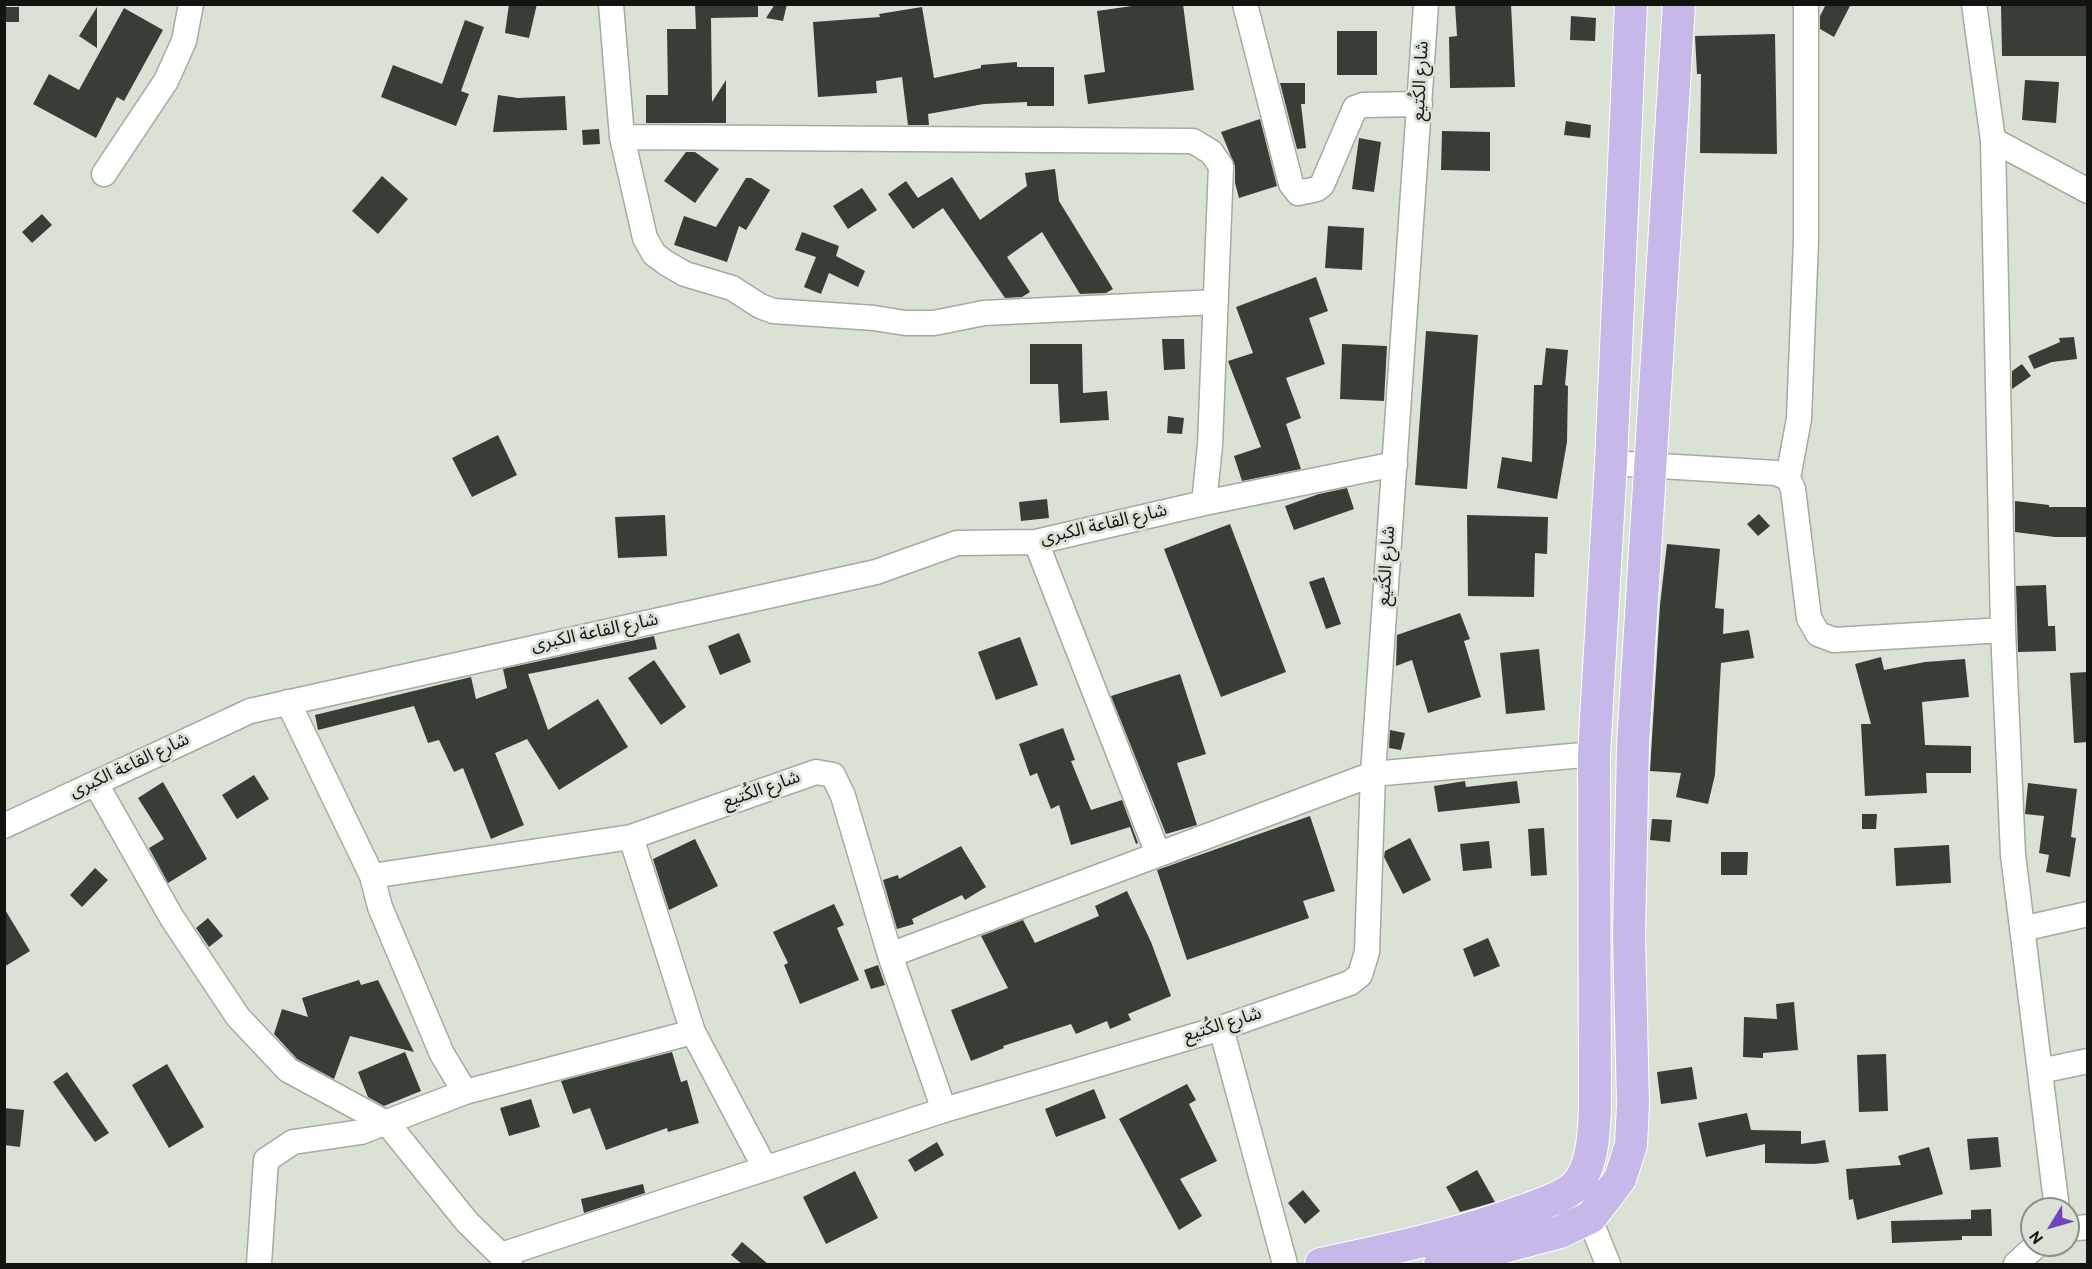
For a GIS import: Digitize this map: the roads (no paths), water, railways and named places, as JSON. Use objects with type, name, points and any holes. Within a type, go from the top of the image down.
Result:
[{"type":"main road","points":[[1321,1264],[1445,1236],[1547,1202],[1575,1186],[1587,1165],[1594,1126],[1594,754],[1611,463],[1631,4]]},
{"type":"main road","points":[[1440,1264],[1560,1232],[1590,1217],[1620,1179],[1631,1144],[1633,1104],[1629,935],[1633,744],[1679,4]]},
{"type":"street","points":[[104,174],[166,81],[184,41],[191,4]]},
{"type":"street","points":[[611,4],[622,137],[645,238],[654,254],[685,274],[732,288],[760,306],[773,311],[874,318],[905,323],[934,323],[984,313],[1216,302]]},
{"type":"street","points":[[1245,4],[1294,191],[1302,193],[1322,185],[1355,108],[1363,105],[1420,104]]},
{"type":"street","name":"شارع الكُتيع","points":[[372,876],[631,837],[816,772],[833,775],[843,796],[890,955],[944,1110],[1221,1028],[1337,990],[1360,975],[1367,952],[1373,774],[1426,4]]},
{"type":"street","points":[[1806,4],[1806,252],[1799,419],[1788,478],[1793,489],[1809,618],[1818,634],[1834,640],[2003,630]]},
{"type":"street","points":[[1974,4],[1993,140],[2003,630],[2013,855],[2055,1197]]},
{"type":"street","points":[[622,137],[1192,141],[1212,152],[1221,166],[1210,445],[1203,503]]},
{"type":"street","points":[[1993,140],[2088,191]]},
{"type":"street","points":[[1611,463],[1776,473],[1788,478]]},
{"type":"street","name":"شارع القاعة الكبرى","points":[[4,826],[250,711],[876,572],[957,543],[1036,542],[1203,503],[1395,464]]},
{"type":"street","points":[[1036,542],[1158,854]]},
{"type":"street","points":[[288,702],[372,876],[380,908],[442,1054],[465,1092]]},
{"type":"street","points":[[890,955],[1373,774],[1594,754]]},
{"type":"street","points":[[96,784],[172,918],[238,1017],[288,1070],[388,1124],[467,1222],[506,1260],[765,1168],[944,1110]]},
{"type":"street","points":[[631,837],[693,1032],[765,1168]]},
{"type":"street","points":[[2022,929],[2088,914]]},
{"type":"street","points":[[1221,1028],[1285,1264]]},
{"type":"street","points":[[259,1264],[266,1160],[293,1142],[362,1132],[388,1124],[465,1092],[693,1032]]},
{"type":"street","points":[[2040,1071],[2088,1060]]},
{"type":"street","points":[[1575,1186],[1608,1264]]}]
